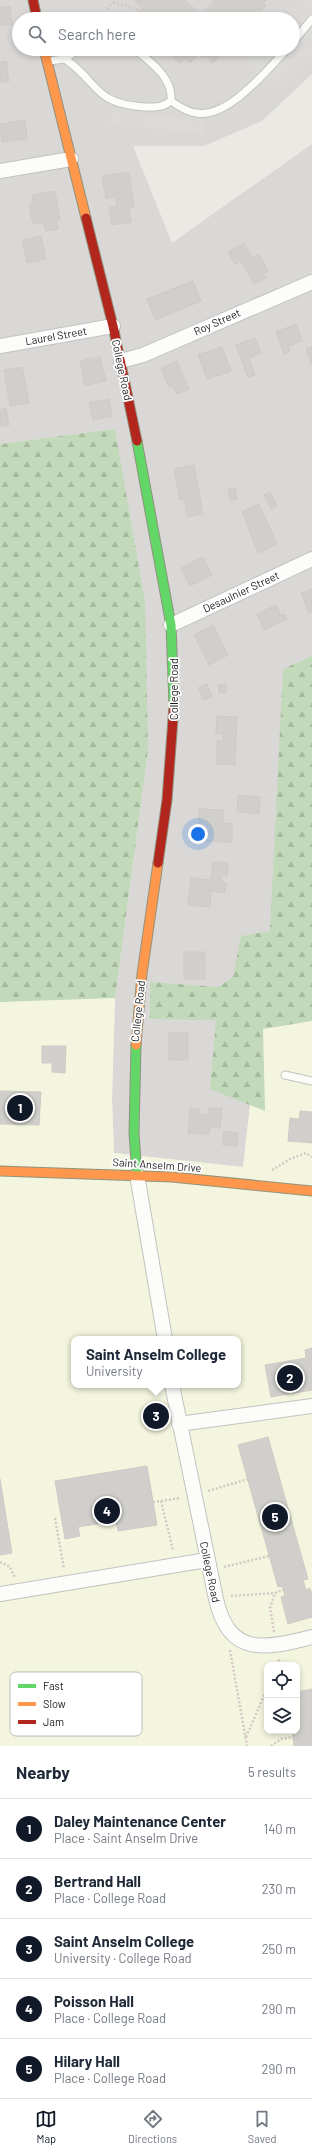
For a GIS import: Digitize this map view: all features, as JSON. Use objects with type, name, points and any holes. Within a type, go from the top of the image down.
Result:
[{"type":"street","points":[[33,0],[36,12]]},
{"type":"street","name":"College Road","points":[[45,56],[121,362],[171,624],[175,682],[172,745],[165,812],[139,990],[134,1045],[134,1155],[164,1336]]},
{"type":"street","points":[[0,171],[71,159]]},
{"type":"street","name":"Roy Street","points":[[121,362],[143,355],[312,282]]},
{"type":"street","name":"Laurel Street","points":[[0,346],[113,326]]},
{"type":"street","name":"Desaulnier Street","points":[[171,624],[312,559]]},
{"type":"street","name":"Saint Anselm Drive","points":[[0,1171],[172,1177],[312,1191]]},
{"type":"street","name":"College Road","points":[[173,1388],[208,1565],[220,1615],[226,1628],[236,1638],[261,1646],[279,1645],[312,1637]]},
{"type":"street","points":[[179,1424],[312,1406]]},
{"type":"street","points":[[0,1594],[208,1565]]},
{"type":"lane","points":[[300,34],[312,19]]},
{"type":"lane","points":[[46,62],[65,59],[69,56]]},
{"type":"lane","points":[[142,56],[165,77],[170,89],[171,101]]},
{"type":"lane","points":[[171,101],[196,113],[209,112],[227,105],[250,87],[280,56]]},
{"type":"lane","points":[[65,59],[78,68],[94,88],[114,102],[154,107],[163,106],[171,101]]},
{"type":"lane","points":[[285,1075],[312,1081]]},
{"type":"path","points":[[107,10],[113,2],[140,10]]},
{"type":"path","points":[[268,1173],[290,1159],[306,1153],[312,1157]]},
{"type":"path","points":[[194,1496],[248,1478]]},
{"type":"path","points":[[153,1502],[173,1499]]},
{"type":"path","points":[[161,1500],[174,1556]]},
{"type":"path","points":[[55,1518],[65,1576]]},
{"type":"path","points":[[208,1565],[269,1556]]},
{"type":"path","points":[[0,1562],[12,1570],[17,1584]]},
{"type":"path","points":[[216,1599],[237,1594],[275,1593],[283,1590]]},
{"type":"path","points":[[275,1593],[270,1608],[275,1635]]},
{"type":"path","points":[[229,1647],[247,1746]]},
{"type":"path","points":[[246,1737],[264,1696]]},
{"type":"path","points":[[271,1746],[281,1739],[293,1737]]},
{"type":"shaded area","points":[[0,0],[312,0],[312,74],[262,121],[204,146],[133,146],[172,243],[312,144],[312,674],[269,940],[243,1167],[114,1153],[112,1100],[115,998],[148,751],[115,429],[0,444]]},
{"type":"shaded area","points":[[299,0],[312,0],[312,56],[276,90],[243,62],[249,56],[300,56],[300,12],[291,12]]},
{"type":"shaded area","points":[[112,111],[205,121],[204,134],[110,125]]},
{"type":"shaded area","points":[[0,712],[130,724],[115,998],[112,1100],[114,1153],[243,1167],[269,940],[312,931],[312,1746],[0,1746]]},
{"type":"green space","points":[[115,429],[145,603],[148,751],[115,998],[0,1002],[0,444]]},
{"type":"green space","points":[[312,656],[312,1021],[263,1029],[265,1111],[210,1089],[216,1020],[150,1019],[150,982],[219,987],[233,977],[241,936],[270,931],[283,669]]},
{"type":"building","points":[[134,0],[185,0],[198,12],[139,12],[142,8]]},
{"type":"building","points":[[212,0],[266,0],[263,3],[266,6],[260,12],[202,12],[214,2]]},
{"type":"building","points":[[10,6],[12,24],[0,26],[0,8]]},
{"type":"building","points":[[172,56],[196,56],[190,63],[185,58],[180,63]]},
{"type":"building","points":[[207,56],[220,56],[213,63]]},
{"type":"building","points":[[6,61],[9,81],[0,82],[0,62]]},
{"type":"building","points":[[25,120],[27,139],[2,142],[0,124]]},
{"type":"building","points":[[129,172],[134,207],[129,208],[131,222],[112,225],[109,208],[117,206],[115,197],[106,199],[102,176]]},
{"type":"building","points":[[55,191],[60,220],[56,220],[58,229],[46,231],[44,223],[33,224],[29,205],[33,204],[32,195]]},
{"type":"building","points":[[41,236],[46,259],[27,263],[22,240]]},
{"type":"building","points":[[244,243],[252,258],[259,254],[268,271],[263,274],[266,278],[254,284],[241,261],[235,264],[228,252]]},
{"type":"building","points":[[193,281],[201,301],[155,320],[147,299]]},
{"type":"building","points":[[296,324],[302,341],[288,346],[290,351],[284,354],[276,332]]},
{"type":"building","points":[[255,338],[261,353],[249,358],[255,375],[248,377],[236,345]]},
{"type":"building","points":[[222,347],[231,371],[207,379],[198,355]]},
{"type":"building","points":[[312,347],[312,364],[311,364],[306,349]]},
{"type":"building","points":[[100,357],[106,381],[85,386],[80,361]]},
{"type":"building","points":[[177,361],[189,389],[177,394],[173,386],[169,387],[161,368]]},
{"type":"building","points":[[22,367],[29,403],[10,406],[4,370]]},
{"type":"building","points":[[109,399],[112,416],[93,420],[89,403]]},
{"type":"building","points":[[6,408],[9,425],[0,426],[0,410]]},
{"type":"building","points":[[194,465],[203,514],[187,517],[184,499],[180,500],[174,469]]},
{"type":"building","points":[[235,488],[237,499],[230,500],[228,489]]},
{"type":"building","points":[[270,492],[277,506],[271,509],[264,495]]},
{"type":"building","points":[[259,504],[277,544],[258,553],[242,511]]},
{"type":"building","points":[[203,557],[212,575],[190,586],[181,568]]},
{"type":"building","points":[[312,589],[312,612],[309,613],[301,593]]},
{"type":"building","points":[[276,605],[281,616],[285,614],[287,619],[264,630],[257,614]]},
{"type":"building","points":[[213,625],[228,655],[209,665],[194,635]]},
{"type":"building","points":[[207,684],[212,697],[203,700],[198,688]]},
{"type":"building","points":[[226,684],[227,692],[219,693],[218,685]]},
{"type":"building","points":[[217,716],[237,717],[235,765],[216,764],[217,740],[223,741],[223,734],[216,734]]},
{"type":"building","points":[[238,795],[260,797],[259,814],[237,812]]},
{"type":"building","points":[[199,809],[223,810],[223,823],[232,824],[232,842],[198,841]]},
{"type":"building","points":[[213,862],[228,863],[227,876],[222,876],[221,882],[226,883],[225,893],[211,891],[210,907],[188,905],[191,878],[211,880]]},
{"type":"building","points":[[184,952],[205,952],[205,979],[184,979]]},
{"type":"building","points":[[169,1033],[188,1033],[188,1060],[169,1060]]},
{"type":"building","points":[[42,1046],[66,1046],[65,1073],[52,1072],[52,1063],[42,1063]]},
{"type":"building","points":[[0,1091],[41,1092],[39,1125],[0,1124]]},
{"type":"building","points":[[190,1108],[199,1109],[198,1115],[209,1115],[209,1108],[222,1108],[220,1128],[210,1127],[209,1134],[188,1133]]},
{"type":"building","points":[[300,1111],[312,1112],[312,1143],[288,1141],[290,1118],[299,1119]]},
{"type":"building","points":[[224,1131],[238,1133],[237,1146],[223,1145]]},
{"type":"building","points":[[312,1348],[312,1390],[271,1397],[265,1365],[306,1358],[305,1350]]},
{"type":"building","points":[[268,1437],[308,1579],[303,1580],[306,1590],[310,1588],[312,1594],[312,1617],[288,1624],[281,1597],[285,1596],[282,1586],[278,1587],[238,1445]]},
{"type":"building","points":[[147,1466],[157,1525],[118,1531],[116,1521],[78,1527],[80,1536],[65,1539],[55,1481]]},
{"type":"building","points":[[0,1479],[12,1553],[0,1555]]},
{"type":"building","points":[[312,1689],[312,1746],[294,1746],[292,1734],[300,1734],[300,1691]]},
{"type":"traffic: fast","points":[[137,441],[171,625],[174,705]]},
{"type":"traffic: fast","points":[[136,1045],[134,1133],[137,1175]]},
{"type":"traffic: slow","points":[[46,56],[86,218]]},
{"type":"traffic: slow","points":[[136,1045],[142,974],[158,863]]},
{"type":"traffic: slow","points":[[0,1171],[172,1177],[312,1191]]},
{"type":"traffic: jam","points":[[33,0],[36,12]]},
{"type":"traffic: jam","points":[[86,218],[113,326],[137,441]]},
{"type":"traffic: jam","points":[[158,863],[167,800],[174,705]]},
{"type":"place","name":"Daley Maintenance Center","points":[[20,1108]]},
{"type":"place","name":"Bertrand Hall","points":[[290,1378]]},
{"type":"place","name":"Saint Anselm College","points":[[156,1416]]},
{"type":"place","name":"Poisson Hall","points":[[107,1511]]},
{"type":"place","name":"Hilary Hall","points":[[275,1517]]}]
